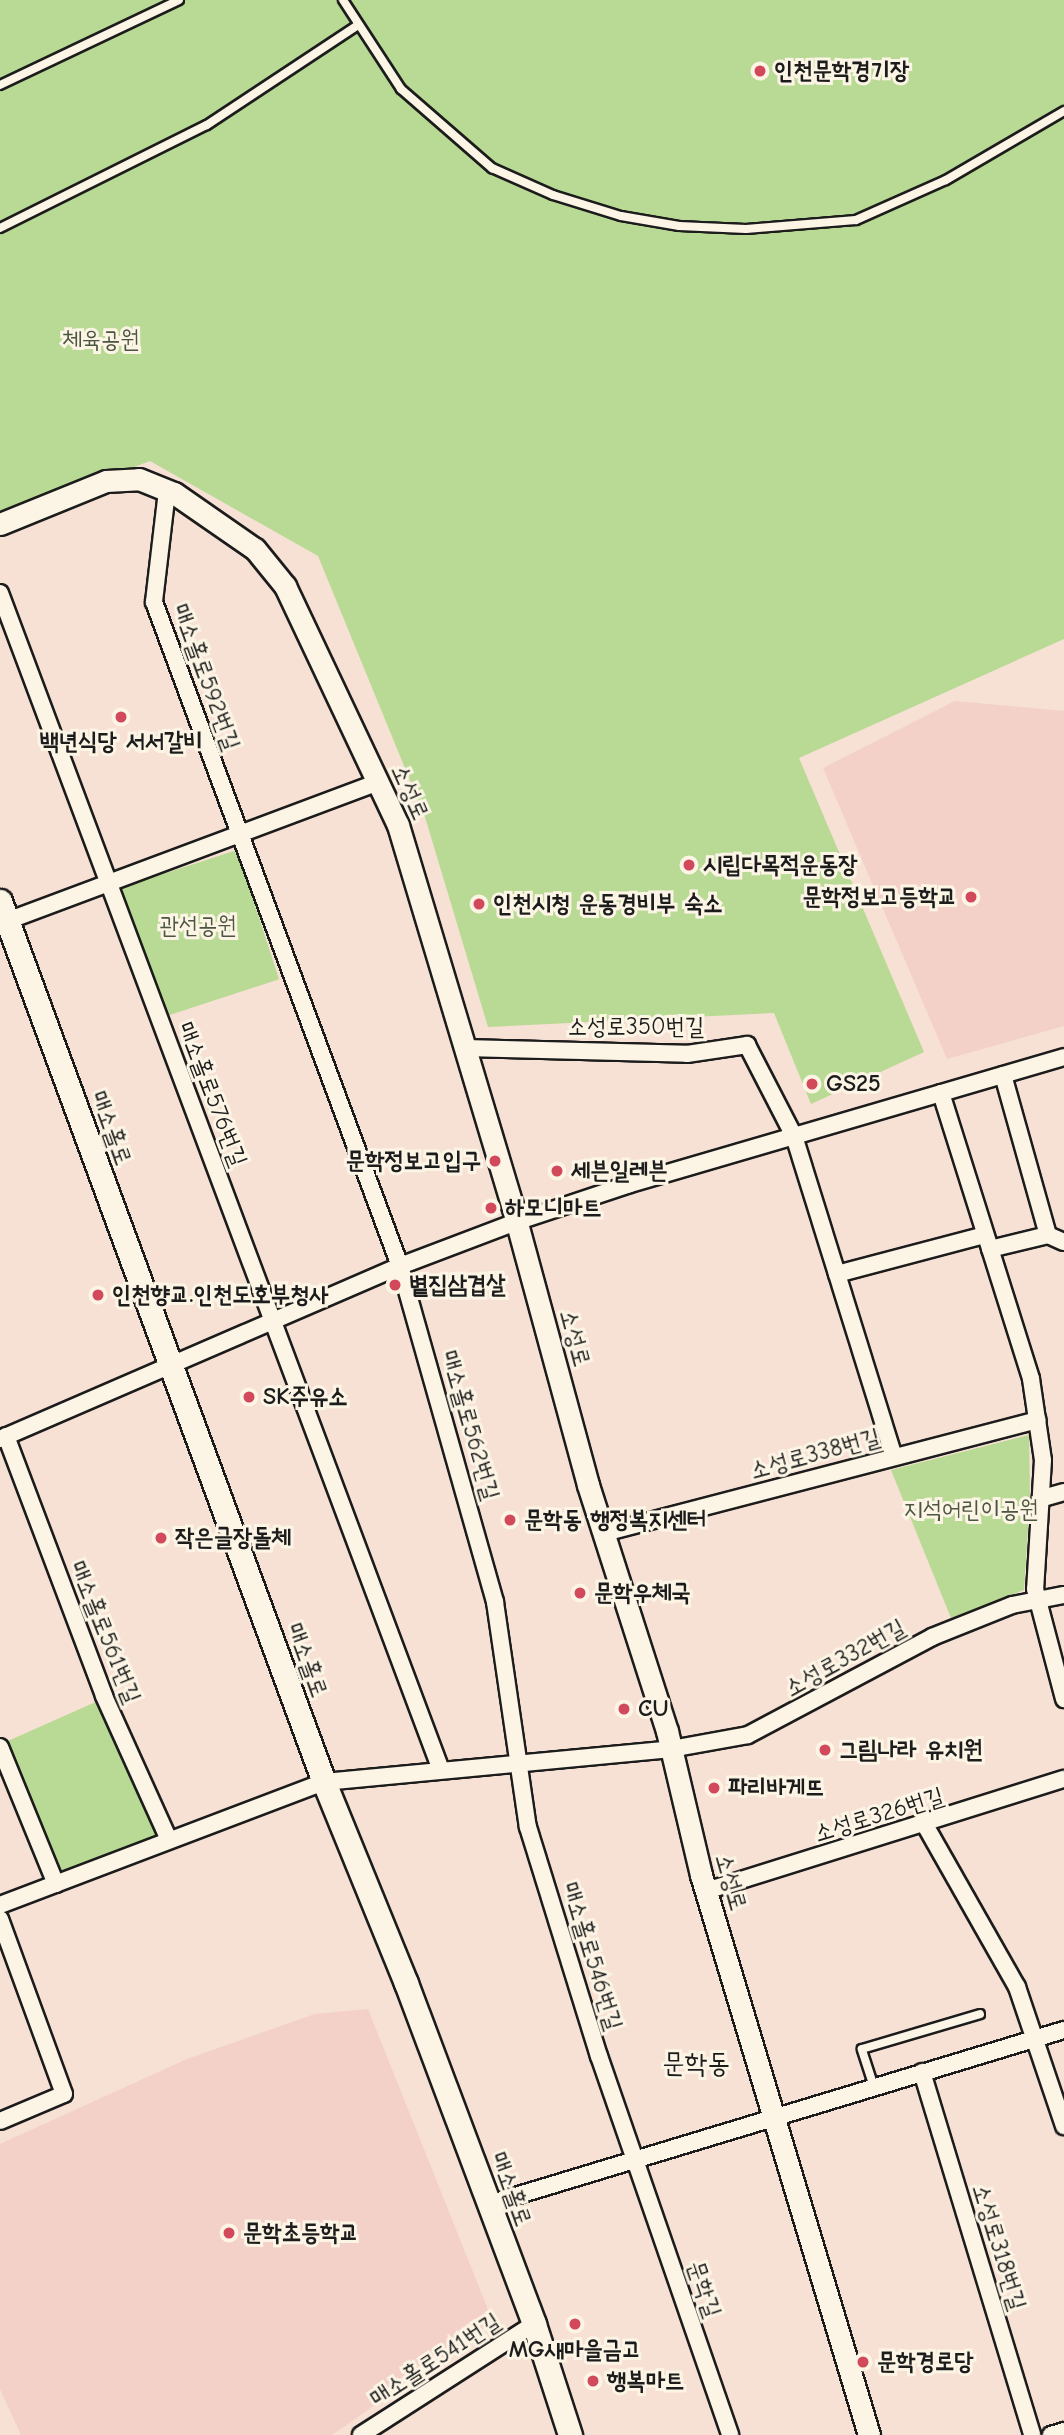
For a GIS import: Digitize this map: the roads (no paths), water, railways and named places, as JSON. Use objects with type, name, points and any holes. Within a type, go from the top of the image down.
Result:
[{"type":"main road","name":"매소홀로","points":[[4,911],[324,1782],[406,1983],[534,2324],[570,2435]]},
{"type":"street","name":"소성로","points":[[0,524],[106,481],[139,480],[167,491],[256,549],[285,586],[399,826],[604,1533],[671,1749],[706,1891],[869,2435]]},
{"type":"street","name":"매소홀로592번길","points":[[167,491],[154,601],[240,834]]},
{"type":"street","points":[[0,593],[108,883]]},
{"type":"street","points":[[4,911],[108,883],[378,782]]},
{"type":"street","points":[[240,834],[400,1266]]},
{"type":"street","name":"매소홀로576번길","points":[[108,883],[273,1321]]},
{"type":"street","name":"소성로350번길","points":[[465,1048],[687,1054],[747,1045],[794,1136],[894,1457]]},
{"type":"street","points":[[3,1437],[171,1367],[400,1266],[516,1222],[794,1136],[1064,1057]]},
{"type":"street","points":[[1003,1075],[1048,1235]]},
{"type":"street","points":[[941,1093],[1031,1380],[1038,1420],[1043,1498],[1038,1599],[1064,1699]]},
{"type":"street","points":[[837,1274],[987,1242],[1048,1235],[1064,1242]]},
{"type":"street","name":"매소홀로562번길","points":[[400,1266],[495,1602],[516,1764]]},
{"type":"street","points":[[273,1321],[442,1770]]},
{"type":"street","name":"소성로338번길","points":[[604,1533],[1038,1420]]},
{"type":"street","name":"매소홀로561번길","points":[[3,1437],[104,1696],[169,1840]]},
{"type":"street","points":[[1043,1498],[1064,1492]]},
{"type":"street","name":"소성로332번길","points":[[671,1749],[748,1735],[932,1637],[1038,1599],[1064,1595]]},
{"type":"street","points":[[0,1747],[56,1884]]},
{"type":"street","points":[[0,1905],[324,1782],[671,1749]]},
{"type":"street","name":"매소홀로546번길","points":[[516,1764],[528,1827],[634,2158]]},
{"type":"street","name":"소성로326번길","points":[[706,1891],[925,1825],[1064,1779]]},
{"type":"street","points":[[925,1825],[1017,1987],[1038,2038],[1064,2126]]},
{"type":"street","points":[[0,1919],[64,2095],[0,2121]]},
{"type":"street","points":[[489,2204],[1064,2030]]},
{"type":"street","name":"소성로318번길","points":[[922,2072],[1032,2435]]},
{"type":"street","name":"문학길","points":[[634,2158],[730,2435]]},
{"type":"street","name":"매소홀로541번길","points":[[361,2435],[534,2324]]},
{"type":"street","points":[[1051,2435],[1064,2431]]},
{"type":"lane","points":[[0,85],[179,0]]},
{"type":"lane","points":[[343,0],[401,89],[492,168],[587,206],[679,226],[746,229],[856,220],[946,180],[1064,111]]},
{"type":"lane","points":[[0,228],[207,125],[358,25]]},
{"type":"lane","points":[[874,2087],[862,2049],[981,2014]]},
{"type":"place","name":"인천문학경기장","points":[[760,71]]},
{"type":"place","name":"백년식당 서서갈비","points":[[121,717]]},
{"type":"place","name":"시립다목적운동장","points":[[689,865]]},
{"type":"place","name":"문학정보고등학교","points":[[971,897]]},
{"type":"place","name":"인천시청 운동경비부 숙소","points":[[479,904]]},
{"type":"place","name":"GS25","points":[[812,1084]]},
{"type":"place","name":"문학정보고입구","points":[[495,1161]]},
{"type":"place","name":"세븐일레븐","points":[[557,1171]]},
{"type":"place","name":"하모니마트","points":[[491,1208]]},
{"type":"place","name":"볕집삼겹살","points":[[395,1285]]},
{"type":"place","name":"인천향교.인천도호부청사","points":[[98,1295]]},
{"type":"place","name":"SK주유소","points":[[249,1397]]},
{"type":"place","name":"문학동 행정복지센터","points":[[510,1520]]},
{"type":"place","name":"작은글장돌체","points":[[161,1538]]},
{"type":"place","name":"문학우체국","points":[[580,1593]]},
{"type":"place","name":"CU","points":[[624,1709]]},
{"type":"place","name":"그림나라 유치원","points":[[825,1750]]},
{"type":"place","name":"파리바게뜨","points":[[714,1788]]},
{"type":"place","name":"문학초등학교","points":[[229,2233]]},
{"type":"place","name":"MG새마을금고","points":[[575,2324]]},
{"type":"place","name":"문학경로당","points":[[863,2362]]},
{"type":"place","name":"행복마트","points":[[593,2381]]},
{"type":"district","name":"문학동","points":[[696,2063]]},
{"type":"park label","name":"체육공원","points":[[101,340]]},
{"type":"park label","name":"관선공원","points":[[198,926]]},
{"type":"park label","name":"지석어린이공원","points":[[971,1510]]}]
